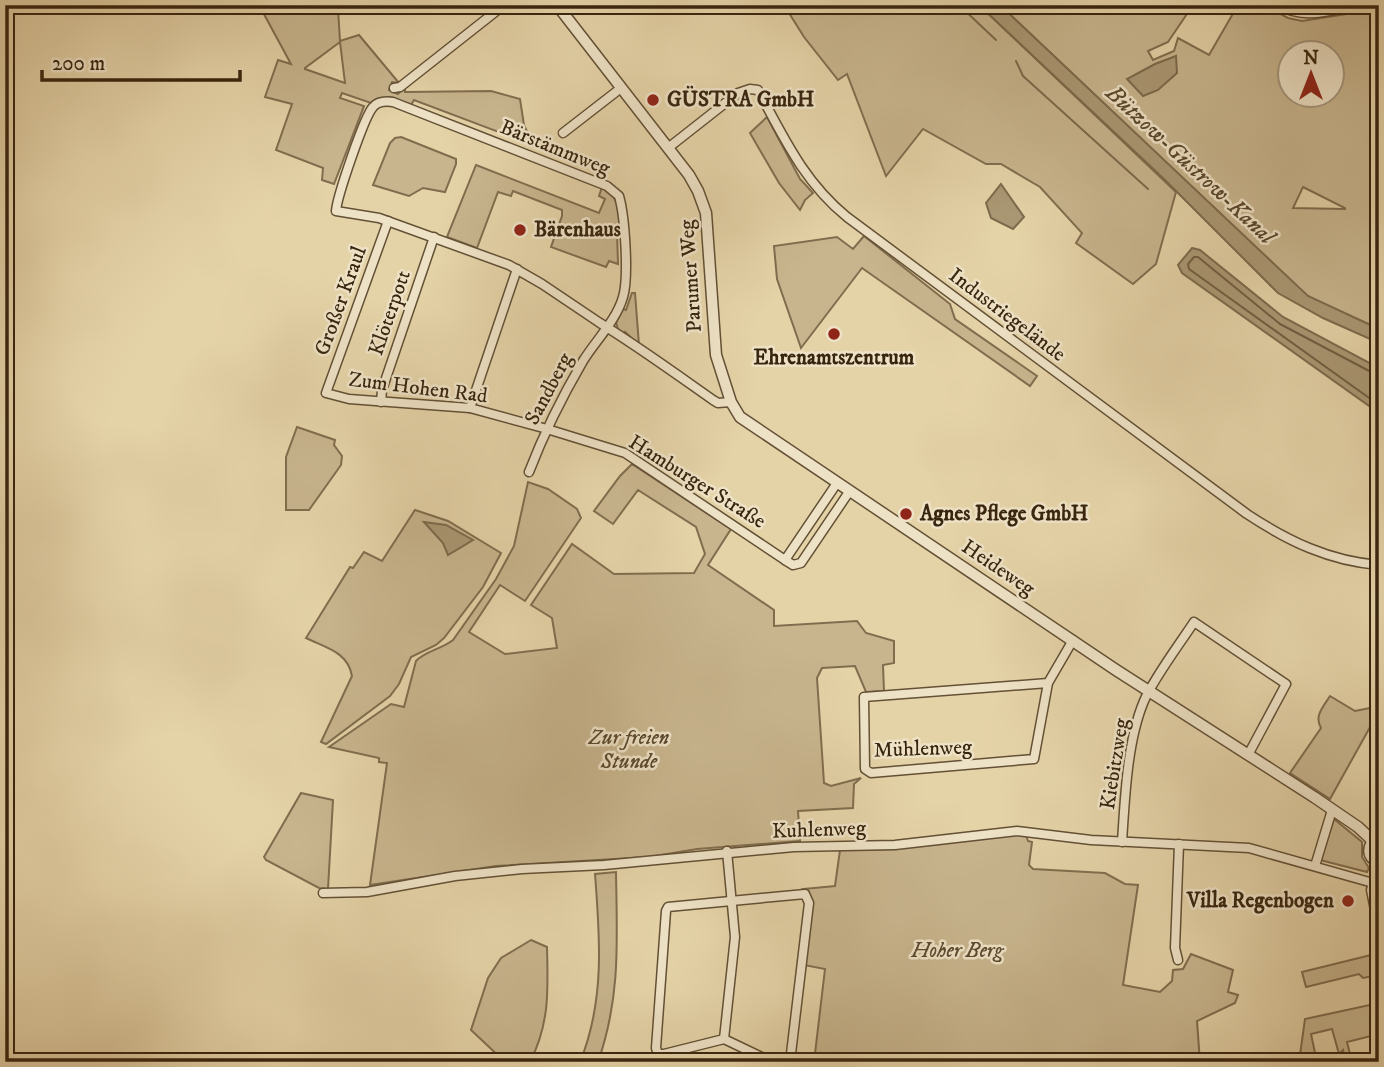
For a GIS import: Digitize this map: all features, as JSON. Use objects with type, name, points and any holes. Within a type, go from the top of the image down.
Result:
[{"type":"street","points":[[394,88],[400,87],[504,5]]},
{"type":"street","name":"Parumer Weg","points":[[557,5],[689,174],[704,205],[716,355],[731,402]]},
{"type":"street","points":[[1278,5],[1303,15],[1358,5]]},
{"type":"street","points":[[563,133],[621,88]]},
{"type":"street","name":"Industriegelände","points":[[668,148],[738,93],[750,89],[758,90],[801,169],[815,187],[847,217],[1247,514],[1293,542],[1316,552],[1339,559],[1379,565]]},
{"type":"street","name":"Bärstämmweg","points":[[385,101],[607,186],[618,196],[620,202],[626,277],[622,299],[606,327],[517,270],[434,237],[368,215],[336,211],[337,197],[371,110],[385,101]]},
{"type":"street","name":"Großer Kraul","points":[[326,393],[388,221]]},
{"type":"street","name":"Klöterpott","points":[[381,402],[382,390],[434,237]]},
{"type":"street","points":[[470,408],[517,270]]},
{"type":"street","name":"Heideweg","points":[[606,327],[713,400],[731,402],[746,422],[849,492],[1376,840]]},
{"type":"street","name":"Sandberg","points":[[529,472],[547,429],[576,373],[606,327]]},
{"type":"street","name":"Zum Hohen Rad","points":[[326,393],[349,399],[470,408],[547,429]]},
{"type":"street","name":"Hamburger Straße","points":[[547,429],[625,453],[785,560]]},
{"type":"street","points":[[837,483],[785,560],[793,565],[802,563],[849,492]]},
{"type":"street","name":"Kiebitzweg","points":[[1122,842],[1131,752],[1143,702],[1194,622],[1286,684],[1248,755]]},
{"type":"street","name":"Mühlenweg","points":[[1048,683],[864,697],[865,769],[871,773],[1031,761],[1037,756],[1048,683],[1073,640]]},
{"type":"street","points":[[1315,866],[1332,810]]},
{"type":"street","name":"Kuhlenweg","points":[[323,893],[367,891],[468,874],[604,865],[794,846],[895,845],[1017,831],[1122,842],[1249,848],[1373,883]]},
{"type":"street","points":[[1376,840],[1369,852],[1372,859],[1379,862],[1371,897],[1379,930]]},
{"type":"street","points":[[1178,960],[1175,948],[1179,844]]},
{"type":"street","points":[[724,1039],[734,937],[727,852]]},
{"type":"street","points":[[772,1062],[724,1039],[658,1054],[656,1048],[666,911],[673,905],[798,893],[805,894],[808,898],[790,1062]]},
{"type":"green space","points":[[259,5],[342,5],[338,9],[340,41],[359,35],[399,83],[392,82],[389,90],[398,94],[405,86],[405,92],[491,91],[520,99],[524,125],[533,145],[414,100],[411,105],[390,97],[371,103],[342,93],[340,98],[364,106],[334,184],[322,180],[323,168],[276,150],[292,104],[265,97],[278,60],[291,64]],"holes":[[[340,42],[345,83],[305,69],[305,68]]]},
{"type":"green space","points":[[784,5],[979,5],[1176,192],[1156,264],[1133,284],[1076,243],[1082,233],[1040,187],[1001,164],[986,164],[923,129],[886,176],[847,74],[838,80],[804,37]]},
{"type":"green space","points":[[1000,5],[1193,5],[1168,42],[1148,51],[1153,60],[1174,51],[1178,38],[1209,55],[1238,5],[1264,5],[1288,18],[1302,21],[1379,9],[1379,329],[1308,297]],"holes":[[[1303,187],[1345,209],[1293,208]]]},
{"type":"green space","points":[[767,117],[800,179],[813,193],[805,200],[800,210],[779,183],[750,133]]},
{"type":"green space","points":[[401,137],[456,159],[445,192],[423,188],[409,196],[373,185],[390,143]]},
{"type":"green space","points":[[476,165],[599,213],[605,199],[599,196],[602,187],[608,191],[615,200],[618,211],[618,264],[609,261],[606,267],[551,247],[562,210],[513,191],[511,196],[498,192],[477,248],[447,237]]},
{"type":"green space","points":[[864,236],[950,304],[955,319],[1037,376],[1030,386],[862,268],[801,348],[777,279],[774,246],[837,237],[853,249]]},
{"type":"green space","points":[[632,293],[635,293],[639,345],[625,332],[623,334],[618,330],[616,322],[623,309],[626,310]]},
{"type":"green space","points":[[297,427],[335,440],[334,445],[342,456],[341,465],[309,510],[286,510],[286,457]]},
{"type":"green space","name":"Zur freien Stunde","points":[[632,464],[731,529],[708,565],[774,610],[774,626],[857,621],[866,633],[894,641],[894,663],[883,665],[884,691],[866,692],[855,666],[822,668],[817,678],[824,783],[831,786],[861,778],[854,784],[853,808],[798,811],[800,841],[697,849],[649,857],[496,866],[370,885],[387,763],[379,762],[379,758],[329,747],[391,704],[404,707],[416,661],[453,640],[496,579],[514,546],[528,482],[548,489],[577,509],[581,518],[525,601],[500,585],[469,632],[505,654],[557,648],[552,618],[531,605],[572,544],[614,574],[694,573],[705,554],[696,527],[638,490],[613,524],[594,511]]},
{"type":"green space","points":[[415,510],[448,521],[501,553],[483,587],[444,638],[411,657],[399,684],[390,696],[326,744],[321,742],[352,676],[350,668],[341,656],[306,638],[350,567],[353,568],[364,552],[382,561]]},
{"type":"green space","points":[[1330,696],[1355,711],[1370,708],[1379,711],[1330,799],[1290,773],[1321,728],[1318,719]]},
{"type":"green space","points":[[301,793],[333,800],[328,889],[319,888],[264,857]]},
{"type":"green space","points":[[1334,819],[1362,842],[1362,857],[1369,868],[1367,872],[1320,860]]},
{"type":"green space","name":"Hoher Berg","points":[[1000,835],[1026,835],[1028,841],[1032,842],[1029,865],[1033,869],[1105,873],[1125,884],[1138,885],[1123,985],[1160,992],[1172,981],[1173,970],[1183,969],[1191,954],[1233,970],[1228,992],[1238,995],[1235,1003],[1197,1021],[1200,1062],[814,1062],[825,969],[804,965],[811,899],[803,889],[835,886],[840,850],[894,849]]},
{"type":"green space","points":[[616,872],[616,968],[611,1014],[598,1062],[580,1062],[594,1016],[599,969],[595,874]]},
{"type":"green space","points":[[531,940],[547,947],[544,1020],[537,1048],[530,1062],[505,1062],[471,1030],[488,978],[501,958]]},
{"type":"green space","points":[[1375,954],[1379,975],[1363,978],[1359,974],[1306,987],[1302,972]]},
{"type":"green space","points":[[1379,1003],[1379,1034],[1347,1042],[1352,1062],[1346,1062],[1343,1050],[1339,1054],[1332,1029],[1311,1034],[1317,1062],[1299,1062],[1305,1019]]},
{"type":"water","points":[[979,5],[1000,5],[1308,296],[1379,329],[1379,343],[1323,318],[1278,293],[1164,179]]},
{"type":"water","points":[[1176,56],[1177,73],[1158,90],[1143,96],[1127,79],[1155,64]]},
{"type":"water","points":[[1001,184],[1024,217],[1013,229],[991,218],[986,203]]},
{"type":"water","points":[[1192,248],[1200,250],[1283,317],[1379,368],[1379,413],[1182,273],[1178,265]]},
{"type":"water","points":[[424,522],[446,525],[473,540],[448,555],[443,543]]},
{"type":"waterway","points":[[959,5],[996,40]]},
{"type":"waterway","points":[[1016,61],[1023,76],[1148,189]]},
{"type":"place","name":"GÜSTRA GmbH","points":[[653,100]]},
{"type":"place","name":"Bärenhaus","points":[[520,230]]},
{"type":"place","name":"Ehrenamtszentrum","points":[[834,334]]},
{"type":"place","name":"Agnes Pflege GmbH","points":[[906,514]]},
{"type":"place","name":"Villa Regenbogen","points":[[1348,901]]},
{"type":"water label","name":"Bützow-Güstrow-Kanal","points":[[1190,165]]}]
